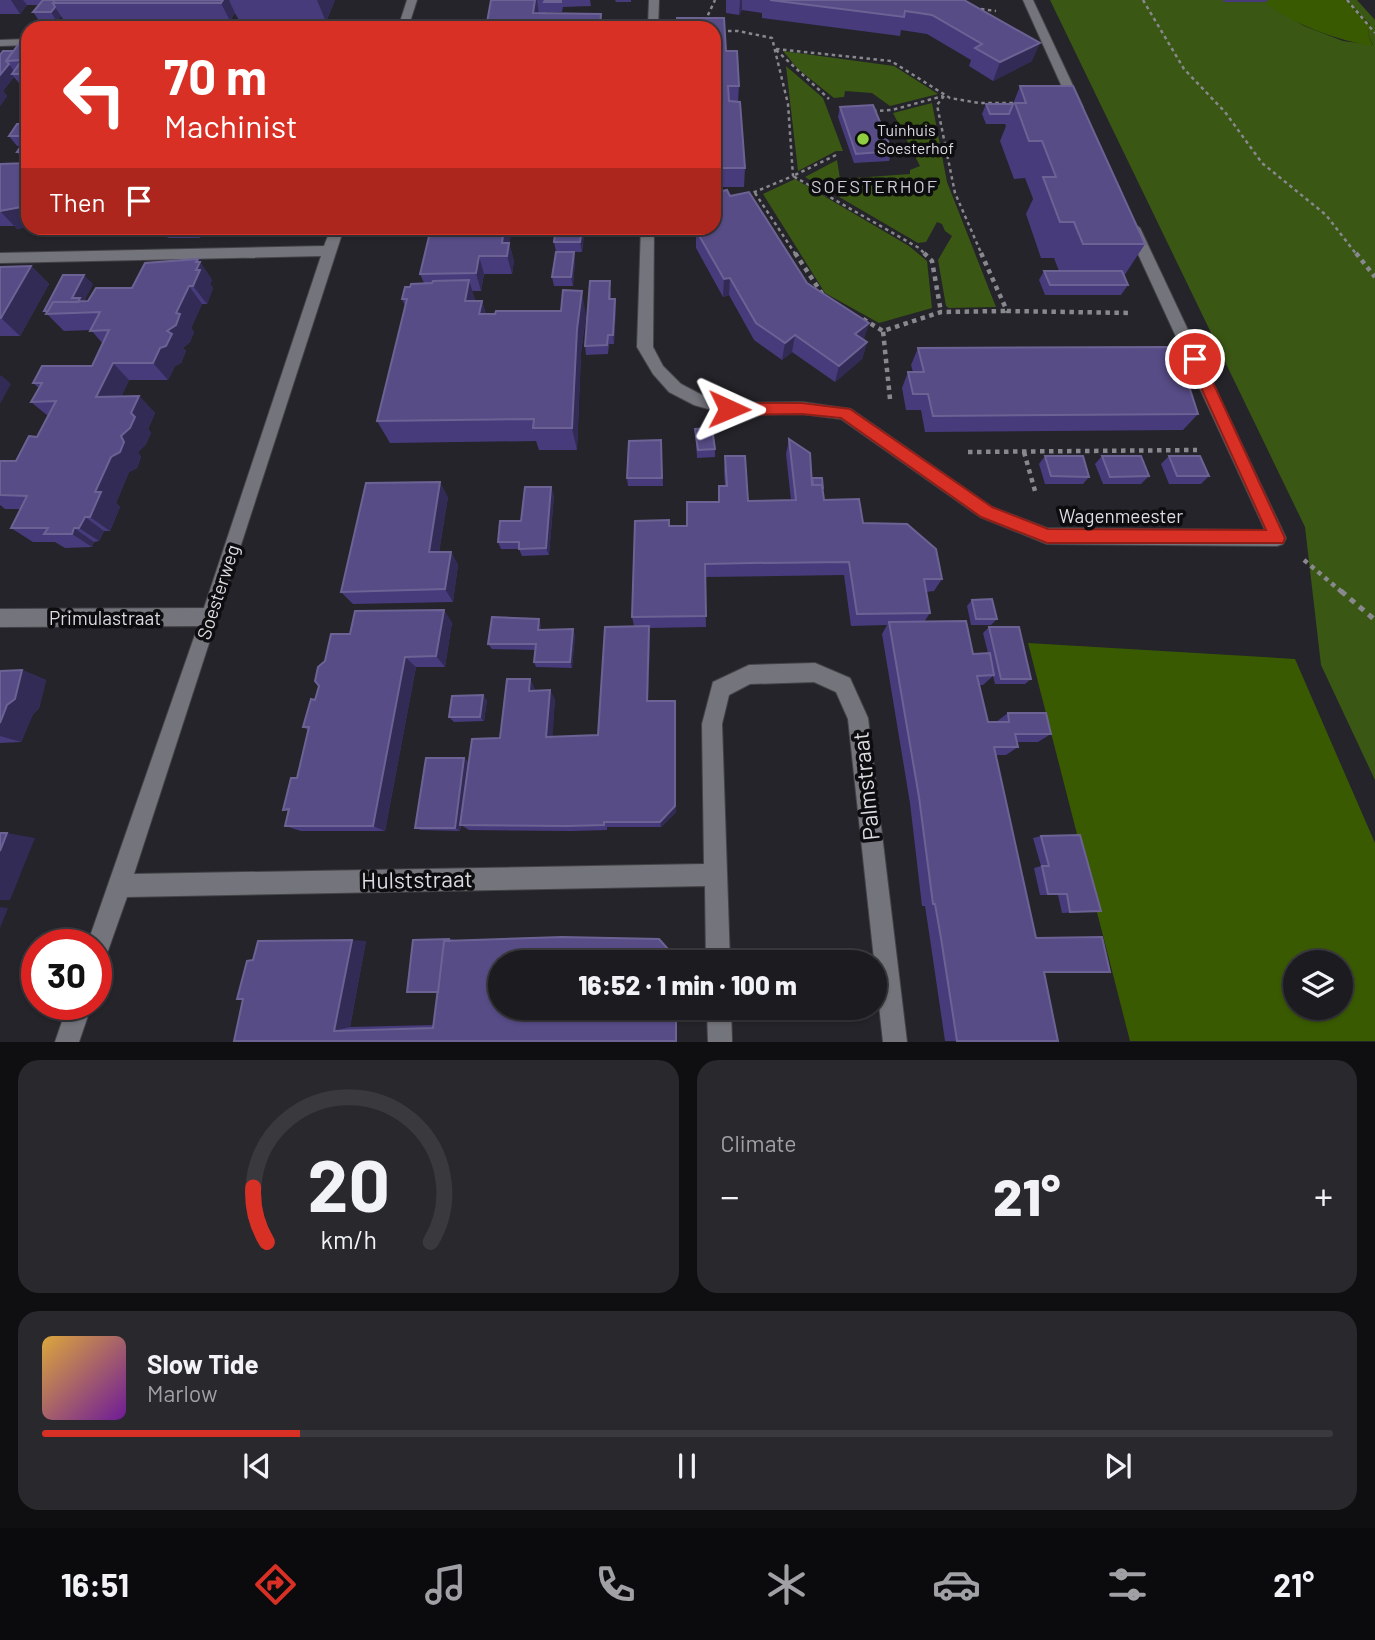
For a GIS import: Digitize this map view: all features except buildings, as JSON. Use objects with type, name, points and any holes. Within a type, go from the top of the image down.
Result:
[{"type":"street","points":[[405,21],[412,0]]},
{"type":"street","points":[[653,21],[654,0]]},
{"type":"street","points":[[1028,0],[1078,109]]},
{"type":"street","points":[[0,43],[21,42]]},
{"type":"street","points":[[1127,214],[1277,538]]},
{"type":"street","name":"Soesterweg","points":[[104,929],[335,235]]},
{"type":"street","name":"Wagenmeester","points":[[648,235],[645,347],[658,370],[675,387],[700,401],[729,409],[802,408],[845,413],[986,512],[1047,536],[1277,538]]},
{"type":"street","points":[[0,258],[329,251]]},
{"type":"street","name":"Primulastraat","points":[[0,618],[210,617]]},
{"type":"street","name":"Palmstraat","points":[[718,950],[712,724],[720,689],[749,675],[815,672],[843,685],[858,718],[895,1041]]},
{"type":"street","name":"Hulststraat","points":[[119,886],[715,875]]},
{"type":"street","points":[[67,1041],[74,1020]]},
{"type":"street","points":[[719,1020],[720,1041]]},
{"type":"path","points":[[705,21],[715,0]]},
{"type":"path","points":[[1143,0],[1184,69],[1225,112],[1262,163],[1326,215],[1375,277]]},
{"type":"path","points":[[1347,0],[1375,33]]},
{"type":"path","points":[[962,6],[1035,16]]},
{"type":"path","points":[[721,31],[738,31],[772,38],[788,104],[793,176]]},
{"type":"path","points":[[776,49],[891,61],[906,67],[944,96],[978,103],[1078,109]]},
{"type":"path","points":[[776,49],[829,99]]},
{"type":"path","points":[[872,111],[892,110],[944,96]]},
{"type":"path","points":[[944,96],[937,104],[955,193],[1007,311]]},
{"type":"path","points":[[735,198],[755,194],[836,155]]},
{"type":"path","points":[[793,176],[919,248],[932,261],[941,312]]},
{"type":"path","points":[[755,194],[822,295],[832,301]]},
{"type":"path","points":[[853,313],[883,331],[941,312],[1174,314]]},
{"type":"path","points":[[874,433],[892,414],[883,331]]},
{"type":"path","points":[[905,453],[1237,450]]},
{"type":"path","points":[[1277,538],[1375,620]]},
{"type":"green space","points":[[1050,0],[1261,0],[1304,26],[1343,41],[1373,45],[1368,34],[1370,24],[1345,0],[1357,0],[1375,20],[1375,780],[1321,665],[1305,527]]},
{"type":"green space","points":[[1261,0],[1345,0],[1370,25],[1368,34],[1373,46],[1314,30]]},
{"type":"green space","points":[[783,51],[894,66],[938,94],[890,106],[872,93],[845,91],[844,97],[834,98],[798,69]]},
{"type":"green space","points":[[786,66],[823,98],[843,151],[836,151],[798,171]]},
{"type":"green space","points":[[932,103],[947,182],[996,307],[946,306],[938,260],[952,236],[945,231],[942,224],[937,222],[926,242],[918,243],[805,177],[837,160],[840,179],[910,174],[910,170],[920,166],[893,113]]},
{"type":"green space","points":[[795,179],[909,246],[927,261],[932,308],[879,323],[825,293],[763,194]]},
{"type":"green space","points":[[1028,643],[1295,659],[1375,843],[1375,1041],[1130,1041]]},
{"type":"place","name":"Tuinhuis Soesterhof","points":[[863,139]]},
{"type":"district","name":"SOESTERHOF","points":[[875,187]]},
{"type":"route","points":[[729,409],[802,408],[845,413],[986,512],[1047,536],[1277,538],[1195,359]]}]
